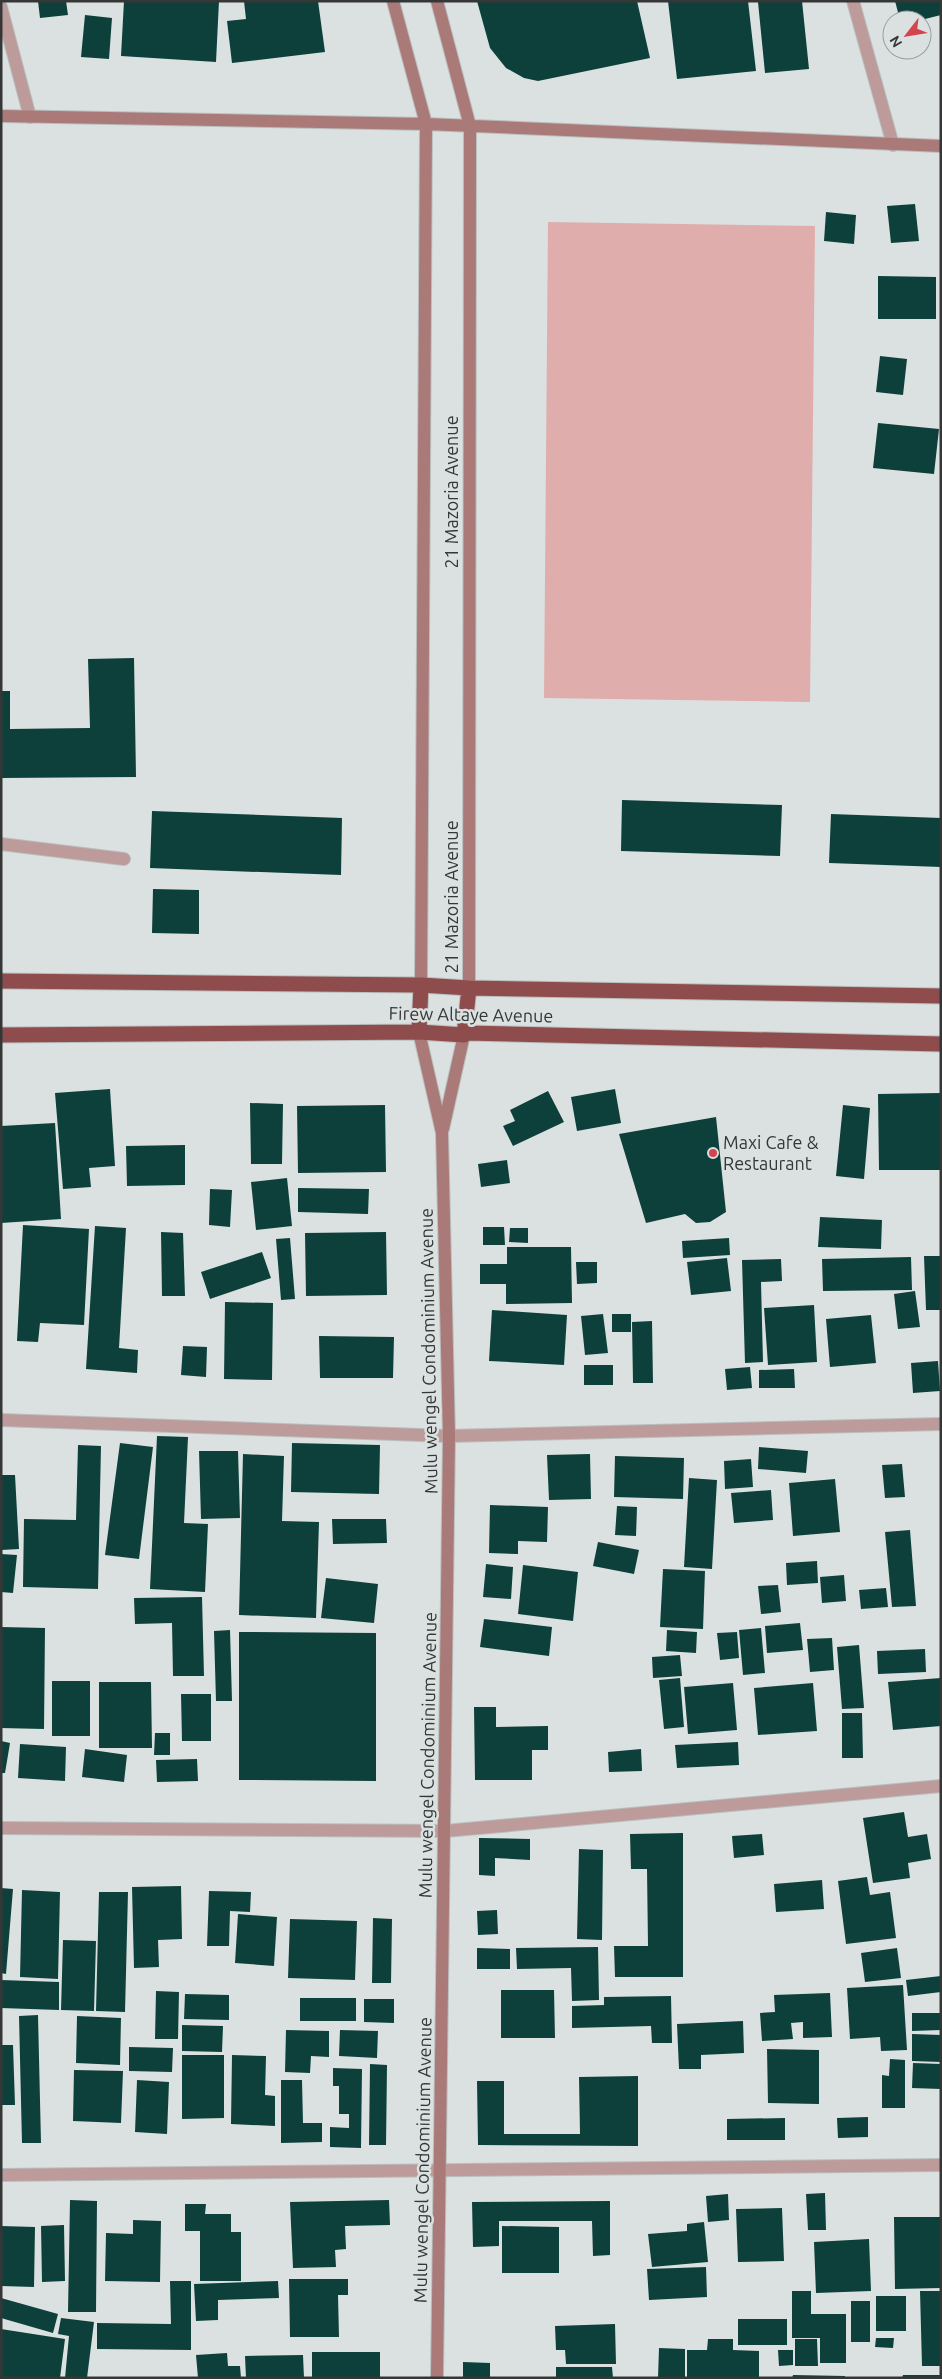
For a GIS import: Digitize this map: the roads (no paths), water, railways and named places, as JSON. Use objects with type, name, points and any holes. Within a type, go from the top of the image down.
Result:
[{"type":"highway","name":"Firew Altaye Avenue","points":[[1,981],[421,985],[470,988],[941,996]]},
{"type":"highway","points":[[419,1032],[421,985]]},
{"type":"highway","points":[[464,1035],[470,988]]},
{"type":"highway","name":"Firew Altaye Avenue","points":[[1,1035],[419,1032],[464,1035],[941,1044]]},
{"type":"main road","name":"21 Mazoria Avenue","points":[[393,1],[426,124],[421,985]]},
{"type":"main road","name":"21 Mazoria Avenue","points":[[437,1],[470,126],[470,988]]},
{"type":"main road","points":[[1,116],[426,124],[941,146]]},
{"type":"main road","points":[[419,1032],[442,1133]]},
{"type":"main road","points":[[442,1133],[464,1035]]},
{"type":"main road","name":"Mulu wengel Condominium Avenue","points":[[437,2378],[449,1436],[442,1133]]},
{"type":"street","points":[[853,1],[893,145]]},
{"type":"street","points":[[1,7],[30,116]]},
{"type":"street","points":[[1,844],[124,859]]},
{"type":"street","points":[[1,1420],[449,1436],[941,1424]]},
{"type":"street","points":[[1,1828],[445,1831],[941,1786]]},
{"type":"street","points":[[1,2175],[941,2165]]},
{"type":"place","name":"Maxi Cafe & Restaurant","points":[[713,1153]]}]
